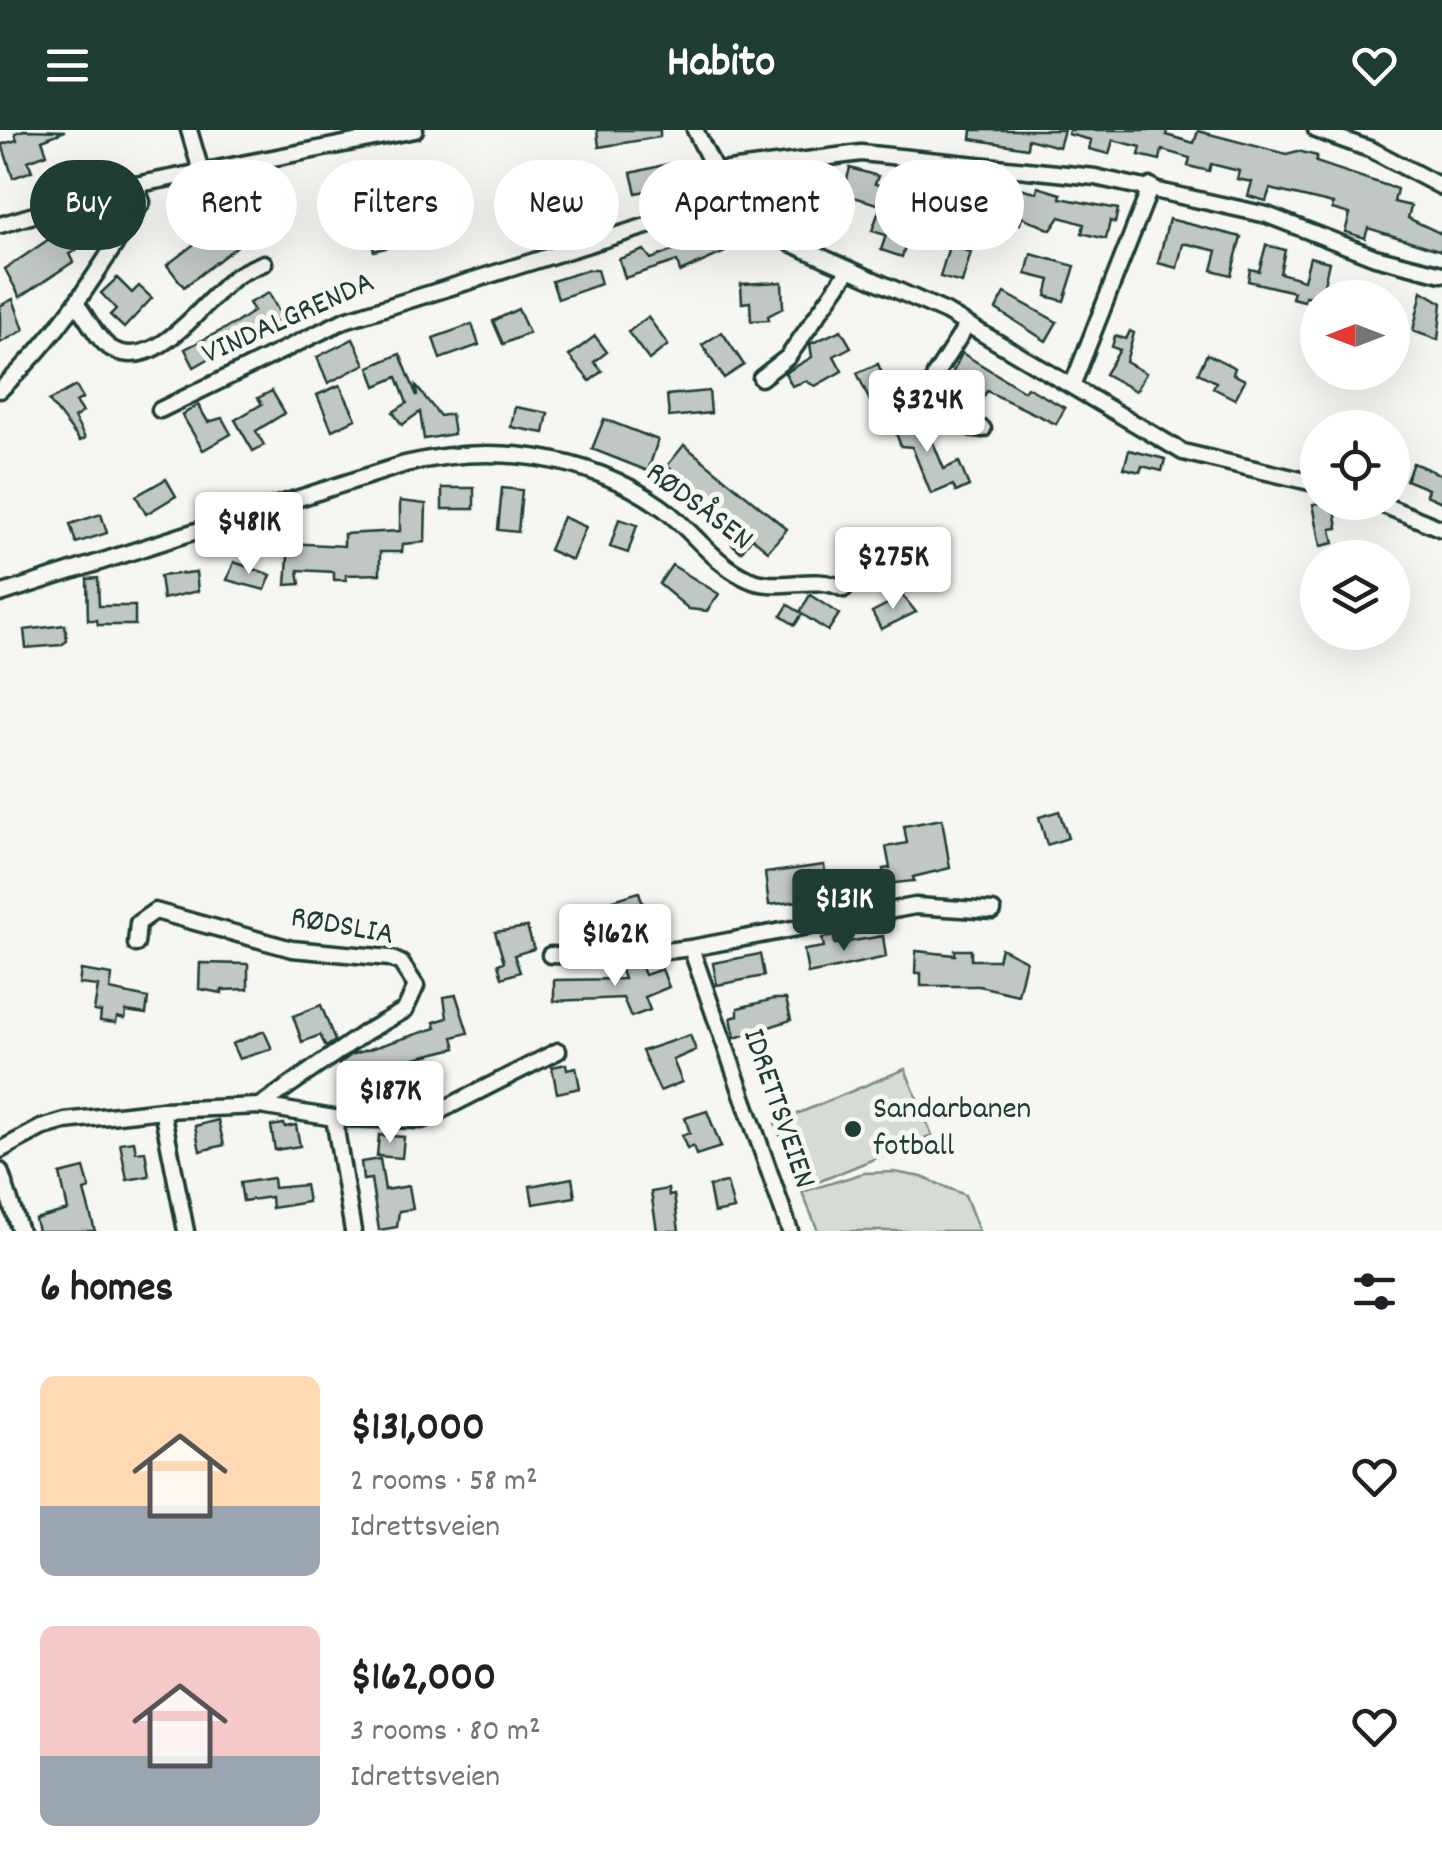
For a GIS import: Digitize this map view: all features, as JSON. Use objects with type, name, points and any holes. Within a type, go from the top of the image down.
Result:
[{"type":"street","points":[[189,130],[198,160]]},
{"type":"street","points":[[254,160],[415,130]]},
{"type":"street","points":[[695,130],[708,160]]},
{"type":"street","points":[[1316,130],[1372,150],[1442,187]]},
{"type":"street","points":[[806,160],[861,153],[934,163],[1012,165],[1151,186],[1267,215],[1375,256],[1442,274]]},
{"type":"street","points":[[1072,386],[1151,186]]},
{"type":"street","points":[[0,224],[30,215]]},
{"type":"street","name":"VINDALGRENDA","points":[[160,410],[344,320],[639,228]]},
{"type":"street","points":[[0,390],[36,357],[78,306],[112,250]]},
{"type":"street","points":[[805,250],[967,325],[1184,452],[1300,480]]},
{"type":"street","points":[[78,306],[105,344],[122,353],[139,353],[169,341],[237,276],[264,263]]},
{"type":"street","points":[[761,378],[788,357],[848,271]]},
{"type":"street","points":[[967,325],[930,390],[948,420],[960,426],[983,428]]},
{"type":"street","name":"RØDSÅSEN","points":[[0,594],[404,464],[474,452],[568,464],[608,475],[661,506],[735,573],[752,582],[819,580],[844,589]]},
{"type":"street","points":[[1410,516],[1442,529]]},
{"type":"street","points":[[550,955],[615,957],[691,948],[915,906],[993,911]]},
{"type":"street","name":"RØDSLIA","points":[[136,944],[138,923],[155,911],[303,951],[390,958],[408,972],[416,986],[405,1010],[366,1032],[260,1106]]},
{"type":"street","name":"IDRETTSVEIEN","points":[[691,948],[790,1231]]},
{"type":"street","points":[[0,1150],[64,1122],[162,1110],[260,1106],[334,1118],[422,1120],[558,1051]]},
{"type":"street","points":[[162,1110],[186,1231]]},
{"type":"street","points":[[334,1118],[353,1231]]},
{"type":"street","points":[[0,1171],[20,1231]]},
{"type":"shaded area","name":"Sandarbanen fotball","points":[[905,1069],[932,1135],[801,1189],[775,1123]]},
{"type":"shaded area","points":[[894,1172],[922,1177],[965,1195],[979,1231],[818,1231],[802,1192],[864,1173]]},
{"type":"building","points":[[597,130],[660,130],[660,137],[599,147]]},
{"type":"building","points":[[972,130],[1064,130],[1059,147],[1028,139],[1027,148],[971,139]]},
{"type":"building","points":[[1069,130],[1167,130],[1166,135],[1194,143],[1198,131],[1286,154],[1298,151],[1317,156],[1316,162],[1397,189],[1394,202],[1411,206],[1408,218],[1442,234],[1442,251],[1368,228],[1365,238],[1345,232],[1350,214],[1332,209],[1333,204],[1270,189],[1266,201],[1248,196],[1252,182],[1237,179],[1239,171],[1211,164],[1209,171],[1188,166],[1190,158],[1162,150],[1160,160],[1139,155],[1141,147],[1113,140],[1109,154],[1089,149],[1091,140],[1068,134]]},
{"type":"building","points":[[65,131],[42,140],[47,154],[28,161],[30,172],[13,178],[2,144],[17,140],[15,133]]},
{"type":"building","points":[[855,169],[875,175],[875,203],[855,197]]},
{"type":"building","points":[[639,171],[639,192],[636,193],[631,173]]},
{"type":"building","points":[[1038,187],[1061,194],[1060,198],[1118,209],[1106,239],[1082,233],[1084,224],[1060,217],[1051,230],[1024,218],[1024,189],[1037,193]]},
{"type":"building","points":[[1169,219],[1241,237],[1231,275],[1212,270],[1217,251],[1188,244],[1183,244],[1177,268],[1158,263]]},
{"type":"building","points":[[1266,245],[1285,250],[1280,273],[1304,280],[1300,280],[1300,300],[1292,298],[1294,292],[1248,281],[1250,269],[1259,271]]},
{"type":"building","points":[[33,250],[77,250],[69,254],[73,262],[20,297],[5,269]]},
{"type":"building","points":[[187,250],[232,250],[184,287],[167,265]]},
{"type":"building","points":[[644,250],[651,259],[675,250],[725,252],[680,272],[677,261],[625,278],[619,259]]},
{"type":"building","points":[[881,250],[904,250],[902,257]]},
{"type":"building","points":[[948,250],[971,252],[962,283],[940,277]]},
{"type":"building","points":[[1031,254],[1075,266],[1064,301],[1046,296],[1050,280],[1026,274]]},
{"type":"building","points":[[1310,257],[1329,262],[1325,280],[1304,280]]},
{"type":"building","points":[[597,270],[601,284],[558,299],[552,281]]},
{"type":"building","points":[[117,278],[132,293],[139,286],[152,298],[124,328],[110,315],[116,309],[101,293]]},
{"type":"building","points":[[782,282],[783,308],[768,316],[769,320],[751,321],[750,302],[742,303],[741,284]]},
{"type":"building","points":[[1422,291],[1442,303],[1438,340],[1413,331]]},
{"type":"building","points":[[269,293],[282,318],[194,367],[185,349],[254,311],[249,303]]},
{"type":"building","points":[[1005,293],[1057,322],[1046,341],[996,309]]},
{"type":"building","points":[[13,299],[24,330],[0,343],[0,306]]},
{"type":"building","points":[[518,309],[529,333],[503,344],[493,321]]},
{"type":"building","points":[[648,317],[668,345],[649,360],[628,332]]},
{"type":"building","points":[[472,324],[479,345],[440,359],[433,338]]},
{"type":"building","points":[[841,330],[851,347],[834,356],[842,371],[815,386],[806,381],[792,386],[785,373],[812,357],[810,344]]},
{"type":"building","points":[[1130,331],[1134,333],[1126,362],[1146,373],[1136,391],[1105,374],[1120,350],[1112,347],[1115,336],[1126,339]]},
{"type":"building","points":[[722,332],[744,365],[724,378],[702,345]]},
{"type":"building","points":[[595,336],[607,352],[594,362],[602,371],[590,381],[569,356]]},
{"type":"building","points":[[353,339],[365,364],[328,383],[317,357]]},
{"type":"building","points":[[962,353],[1024,391],[1027,387],[1065,408],[1056,424],[987,391],[980,402],[964,392],[969,385],[952,374]]},
{"type":"building","points":[[400,354],[417,396],[416,386],[440,416],[451,414],[454,434],[424,439],[420,412],[402,425],[393,412],[407,403],[397,377],[376,386],[369,367]]},
{"type":"building","points":[[1207,354],[1235,368],[1233,374],[1245,380],[1235,399],[1213,388],[1216,382],[1198,373]]},
{"type":"building","points":[[878,364],[894,402],[874,410],[857,373]]},
{"type":"building","points":[[340,385],[356,419],[332,430],[317,395]]},
{"type":"building","points":[[76,386],[83,398],[76,402],[83,412],[74,418],[85,438],[80,441],[49,401]]},
{"type":"building","points":[[272,391],[285,413],[256,431],[264,445],[253,451],[235,420],[262,404],[258,398]]},
{"type":"building","points":[[709,391],[711,413],[669,417],[667,395]]},
{"type":"building","points":[[198,405],[208,422],[222,418],[231,434],[203,450],[182,415]]},
{"type":"building","points":[[515,407],[548,413],[544,433],[511,427]]},
{"type":"building","points":[[910,408],[924,442],[932,440],[944,469],[959,462],[969,486],[956,492],[953,485],[931,494],[912,447],[901,446],[889,416]]},
{"type":"building","points":[[604,419],[658,440],[648,471],[592,449]]},
{"type":"building","points":[[684,445],[787,529],[768,551],[752,538],[741,552],[732,544],[744,529],[667,466]]},
{"type":"building","points":[[1129,450],[1165,459],[1162,471],[1142,466],[1140,472],[1124,468]]},
{"type":"building","points":[[1413,463],[1442,475],[1442,502],[1426,495],[1428,489],[1410,482]]},
{"type":"building","points":[[166,479],[176,496],[146,514],[136,496]]},
{"type":"building","points":[[442,488],[474,488],[474,509],[442,509]]},
{"type":"building","points":[[502,488],[522,490],[518,532],[498,530]]},
{"type":"building","points":[[400,501],[426,504],[425,542],[403,544],[402,552],[380,552],[380,574],[346,575],[346,580],[334,580],[334,572],[298,570],[300,584],[286,585],[289,543],[344,546],[344,534],[400,531]]},
{"type":"building","points":[[101,514],[107,533],[76,543],[70,524]]},
{"type":"building","points":[[563,517],[586,527],[572,560],[549,550]]},
{"type":"building","points":[[619,519],[637,525],[628,553],[610,547]]},
{"type":"building","points":[[1316,520],[1337,520],[1338,528],[1331,529],[1333,540],[1320,540]]},
{"type":"building","points":[[234,562],[271,575],[265,590],[227,580]]},
{"type":"building","points":[[672,565],[719,594],[707,611],[689,609],[659,584]]},
{"type":"building","points":[[196,572],[198,591],[163,599],[160,576]]},
{"type":"building","points":[[98,578],[99,606],[135,606],[135,625],[98,625],[97,620],[88,620],[87,579]]},
{"type":"building","points":[[810,595],[839,614],[828,631],[802,614],[795,625],[781,616],[788,605],[800,612]]},
{"type":"building","points":[[903,596],[916,612],[881,629],[872,612]]},
{"type":"building","points":[[65,625],[67,641],[61,645],[26,648],[24,630]]},
{"type":"building","points":[[1059,811],[1068,838],[1047,845],[1039,817]]},
{"type":"building","points":[[942,819],[950,868],[913,877],[914,881],[886,884],[883,869],[890,868],[886,847],[907,843],[904,826]]},
{"type":"building","points":[[824,865],[829,897],[769,905],[765,873]]},
{"type":"building","points":[[639,892],[645,911],[600,926],[594,906]]},
{"type":"building","points":[[527,927],[534,949],[514,955],[520,972],[502,978],[498,964],[504,962],[495,932]]},
{"type":"building","points":[[834,936],[835,944],[883,936],[886,957],[808,974],[804,950],[824,947],[822,938]]},
{"type":"building","points":[[1001,948],[1026,961],[1018,995],[979,986],[921,986],[921,973],[915,973],[916,951],[955,955],[955,950],[971,950],[971,960],[998,960]]},
{"type":"building","points":[[760,954],[764,976],[717,985],[713,963]]},
{"type":"building","points":[[200,963],[248,964],[248,989],[222,993],[199,989]]},
{"type":"building","points":[[641,965],[645,975],[662,969],[669,987],[645,997],[650,1010],[631,1017],[623,998],[554,1001],[554,980],[624,979],[620,967]]},
{"type":"building","points":[[81,970],[112,975],[110,990],[148,998],[146,1014],[126,1011],[125,1019],[117,1017],[116,1023],[100,1021],[101,1012],[94,1011],[98,986],[79,984]]},
{"type":"building","points":[[456,995],[468,1033],[453,1037],[456,1048],[415,1058],[417,1064],[386,1074],[384,1068],[373,1071],[370,1063],[343,1075],[339,1064],[351,1055],[436,1028],[434,1022],[447,1018],[444,997]]},
{"type":"building","points":[[786,999],[791,1020],[735,1038],[731,1018],[738,1016],[738,1008]]},
{"type":"building","points":[[321,1005],[335,1041],[326,1047],[320,1035],[302,1042],[293,1016]]},
{"type":"building","points":[[264,1031],[272,1049],[239,1059],[232,1044]]},
{"type":"building","points":[[690,1035],[696,1050],[673,1060],[682,1082],[660,1091],[642,1051]]},
{"type":"building","points":[[566,1064],[567,1069],[576,1067],[580,1088],[557,1093],[552,1067]]},
{"type":"building","points":[[707,1111],[721,1147],[696,1155],[693,1146],[687,1149],[682,1135],[690,1133],[685,1118]]},
{"type":"building","points":[[218,1120],[224,1145],[200,1151],[195,1126]]},
{"type":"building","points":[[296,1125],[300,1146],[275,1150],[271,1126]]},
{"type":"building","points":[[379,1135],[404,1137],[402,1158],[377,1156]]},
{"type":"building","points":[[134,1141],[136,1152],[145,1151],[149,1176],[127,1180],[120,1143]]},
{"type":"building","points":[[380,1159],[385,1190],[409,1186],[413,1209],[399,1211],[397,1227],[379,1230],[371,1179],[363,1180],[361,1162]]},
{"type":"building","points":[[84,1168],[90,1189],[84,1191],[95,1231],[38,1231],[35,1219],[68,1210],[60,1174]]},
{"type":"building","points":[[273,1178],[274,1188],[305,1185],[308,1202],[272,1208],[271,1197],[243,1201],[240,1183]]},
{"type":"building","points":[[572,1178],[575,1197],[533,1204],[530,1186]]},
{"type":"building","points":[[727,1183],[734,1209],[714,1213],[709,1186]]},
{"type":"building","points":[[668,1189],[669,1196],[674,1195],[679,1231],[657,1231],[651,1192]]},
{"type":"place","name":"Sandarbanen fotball","points":[[853,1129]]}]
